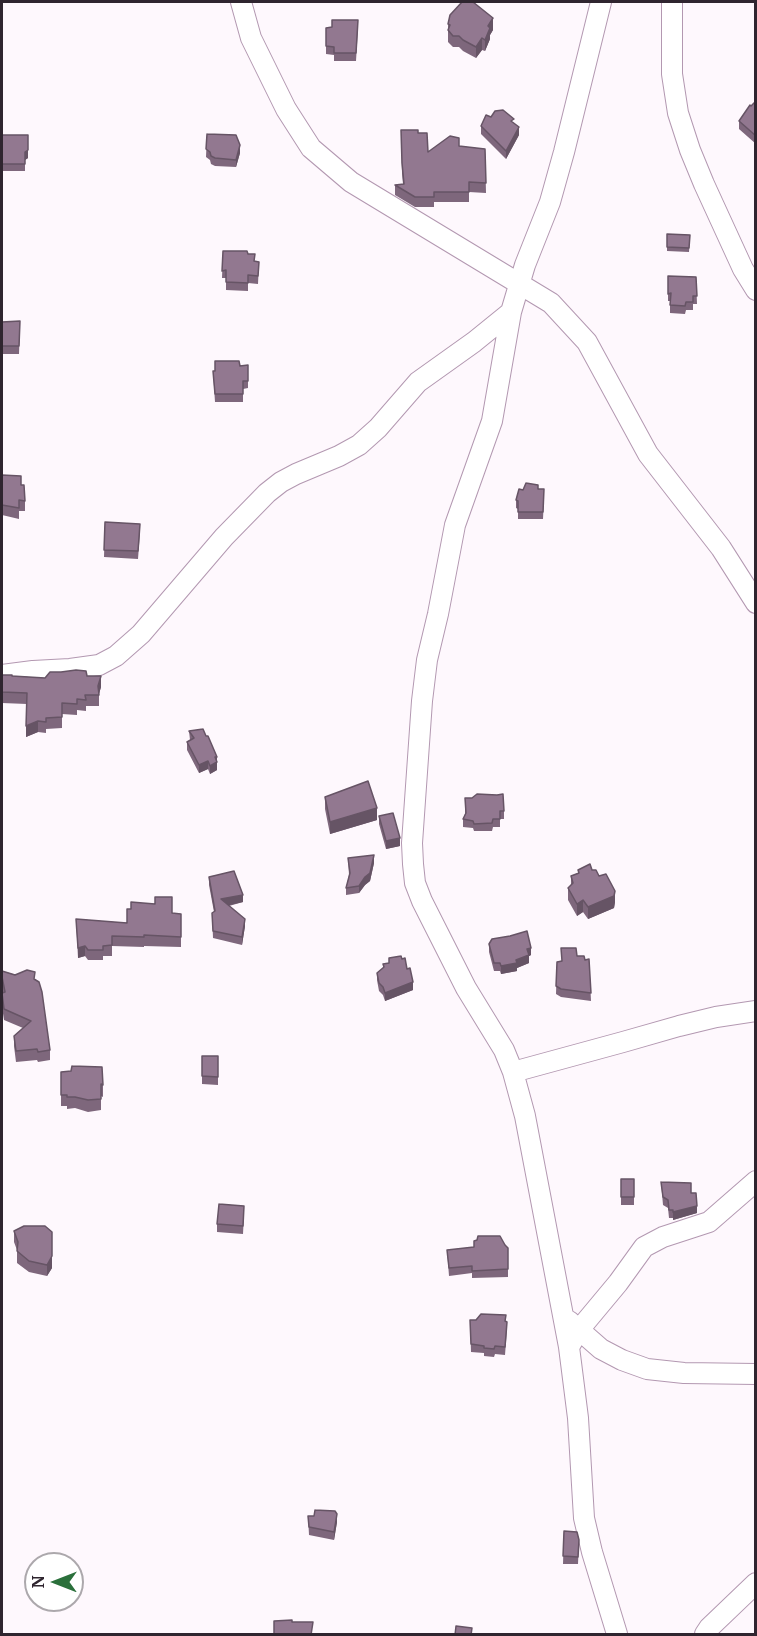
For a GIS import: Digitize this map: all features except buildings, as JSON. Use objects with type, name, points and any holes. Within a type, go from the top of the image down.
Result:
[{"type":"street","points":[[241,2],[250,38],[286,109],[311,148],[351,182],[551,303],[587,342],[648,454],[721,548],[756,603]]},
{"type":"street","points":[[601,2],[564,152],[511,312],[492,421],[455,525],[427,660],[422,701],[412,864],[422,901],[466,988],[504,1050],[513,1072],[532,1147],[564,1317],[574,1339],[584,1518],[617,1635]]},
{"type":"street","points":[[672,2],[672,74],[678,113],[704,184],[743,269],[756,290]]},
{"type":"street","points":[[2,675],[99,665],[116,656],[141,634],[224,537],[267,493],[296,474],[359,445],[378,428],[418,382],[511,312]]},
{"type":"street","points":[[513,1072],[678,1026],[756,1011]]},
{"type":"street","points":[[574,1339],[644,1247],[663,1237],[709,1222],[756,1181]]},
{"type":"street","points":[[574,1339],[647,1369],[756,1374]]},
{"type":"street","points":[[705,1635],[709,1628],[756,1583]]}]
